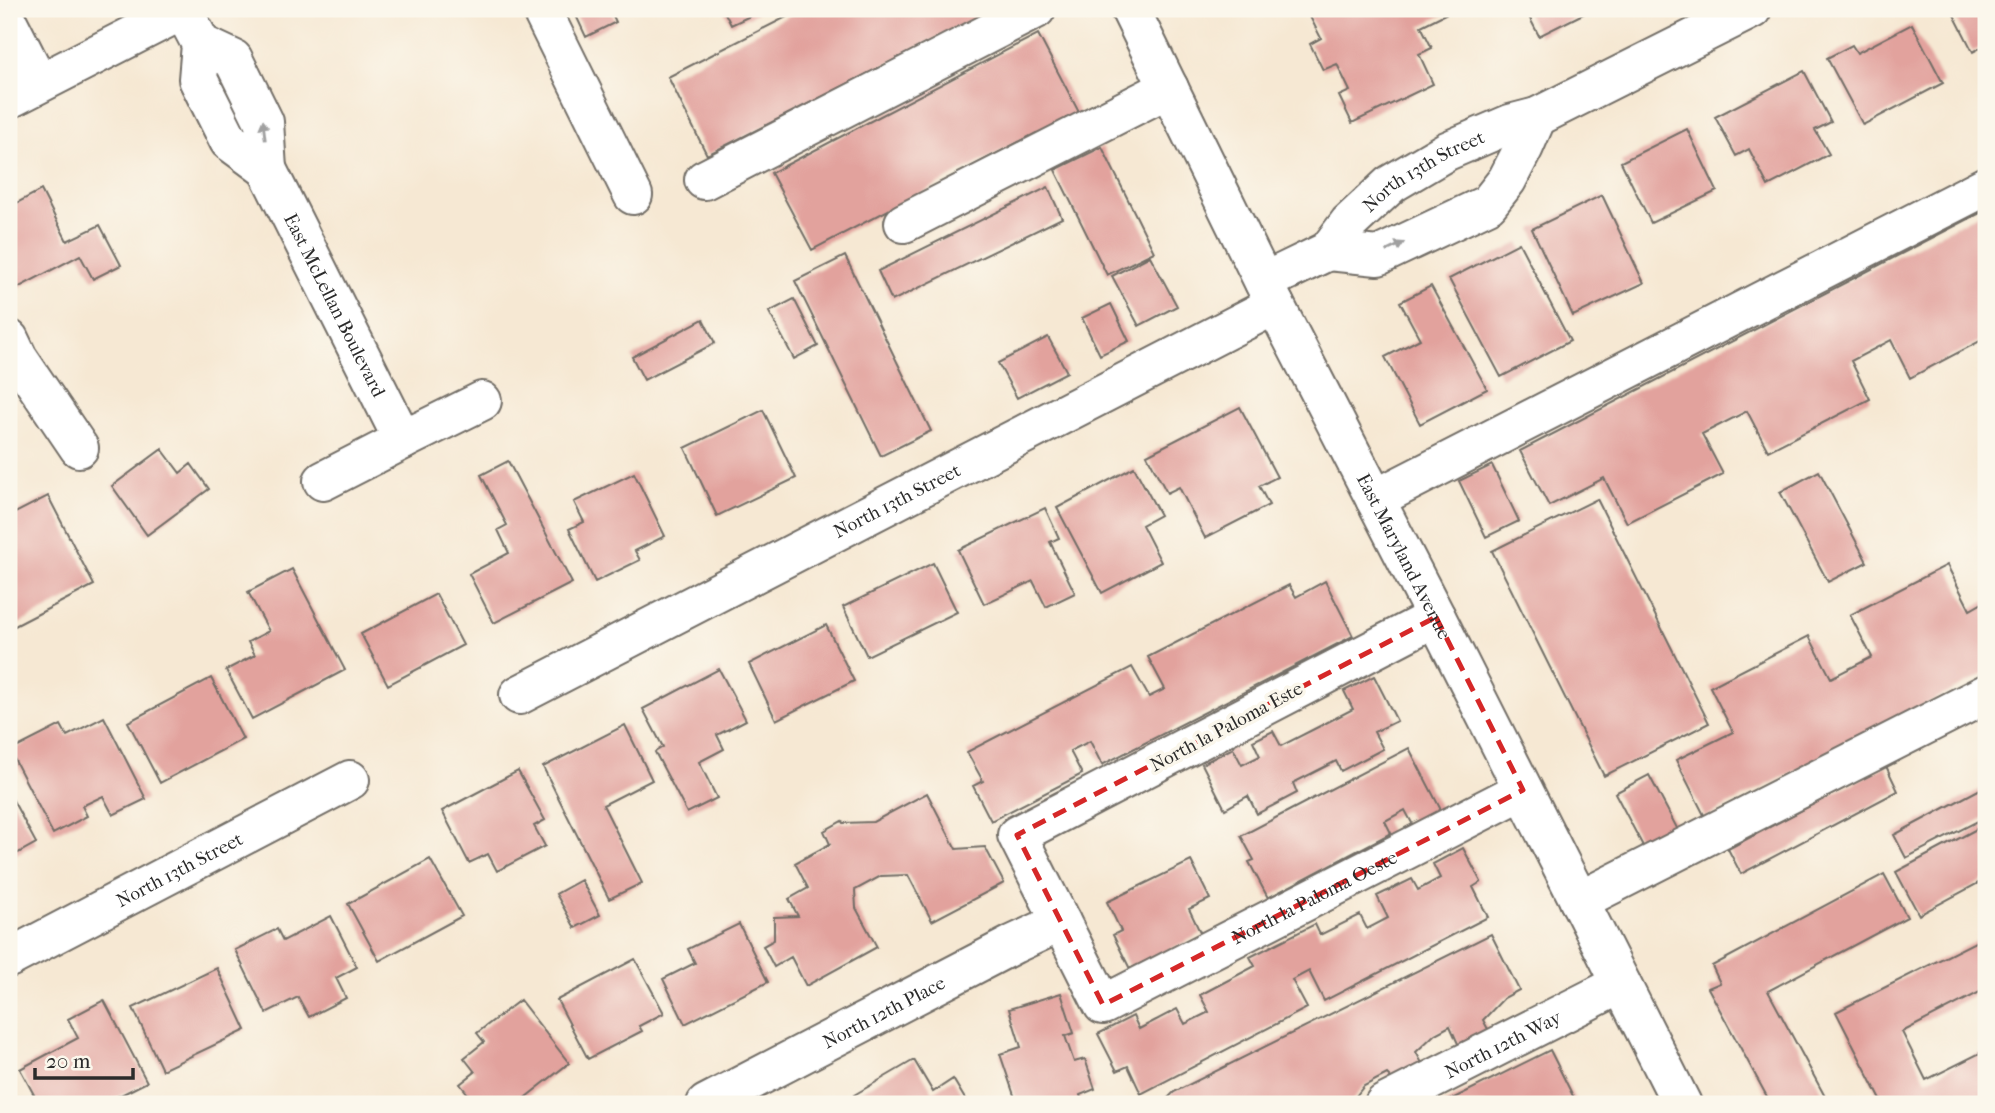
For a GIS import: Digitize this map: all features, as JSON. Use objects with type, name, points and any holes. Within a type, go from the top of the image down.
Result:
[{"type":"street","points":[[9,24],[24,91],[184,9],[201,44]]},
{"type":"street","points":[[541,9],[633,195]]},
{"type":"street","points":[[704,180],[1036,9]]},
{"type":"street","name":"East Maryland Avenue","points":[[1130,9],[1270,294],[1682,1104]]},
{"type":"street","name":"North 13th Street","points":[[519,695],[1270,294],[1328,251],[1349,223],[1391,184],[1447,150],[1510,124],[1537,117],[1752,9]]},
{"type":"street","name":"East McLellan Boulevard","points":[[267,169],[229,141],[198,79],[201,44],[233,59],[252,96],[264,122],[267,169],[403,440]]},
{"type":"street","points":[[904,223],[1168,88]]},
{"type":"street","points":[[216,114],[252,96]]},
{"type":"street","points":[[1328,251],[1378,256],[1488,204],[1507,180],[1537,117]]},
{"type":"street","points":[[1375,499],[1986,186]]},
{"type":"street","points":[[9,339],[18,358],[79,448]]},
{"type":"street","points":[[323,481],[482,401]]},
{"type":"street","name":"North la Paloma Este","points":[[1061,922],[1017,835],[1436,617]]},
{"type":"street","points":[[1579,901],[1986,694]]},
{"type":"street","name":"North 13th Street","points":[[9,958],[350,780]]},
{"type":"street","name":"North la Paloma Oeste","points":[[1061,922],[1104,1004],[1523,790]]},
{"type":"street","name":"North 12th Place","points":[[706,1104],[1061,922]]},
{"type":"street","name":"North 12th Way","points":[[1384,1104],[1621,984]]},
{"type":"highlighted area","points":[[1436,617],[1523,790],[1103,1005],[1017,835]]},
{"type":"building","points":[[573,9],[610,9],[616,22],[586,37]]},
{"type":"building","points":[[723,9],[765,9],[731,25]]},
{"type":"building","points":[[802,9],[995,9],[707,155],[668,77]]},
{"type":"building","points":[[1455,9],[1421,26],[1432,48],[1419,54],[1433,84],[1352,123],[1339,96],[1350,91],[1337,64],[1323,70],[1310,44],[1321,38],[1307,11]]},
{"type":"building","points":[[1525,9],[1593,9],[1539,36]]},
{"type":"building","points":[[1951,9],[1986,9],[1986,45],[1973,52]]},
{"type":"building","points":[[1912,24],[1943,83],[1863,125],[1827,58],[1852,45],[1857,53]]},
{"type":"building","points":[[1038,34],[1083,120],[1041,142],[1036,133],[812,250],[771,173]]},
{"type":"building","points":[[1804,71],[1831,122],[1815,130],[1829,154],[1768,186],[1749,149],[1736,156],[1715,117]]},
{"type":"building","points":[[1687,129],[1717,191],[1651,223],[1621,162]]},
{"type":"building","points":[[1102,147],[1154,252],[1107,275],[1055,170]]},
{"type":"building","points":[[1048,187],[1062,218],[892,301],[878,271]]},
{"type":"building","points":[[41,190],[67,241],[100,225],[121,265],[93,279],[80,255],[12,291],[9,285],[9,207]]},
{"type":"building","points":[[1602,195],[1644,283],[1573,316],[1532,229]]},
{"type":"building","points":[[1986,210],[1986,338],[1910,378],[1891,340],[1851,361],[1870,399],[1768,451],[1747,411],[1702,434],[1723,474],[1627,523],[1604,478],[1549,506],[1520,451]]},
{"type":"building","points":[[1519,243],[1570,341],[1501,377],[1449,279]]},
{"type":"building","points":[[845,256],[931,431],[881,456],[795,281]]},
{"type":"building","points":[[1150,256],[1177,306],[1139,326],[1112,276]]},
{"type":"building","points":[[1431,286],[1487,389],[1420,424],[1385,357],[1420,339],[1400,302]]},
{"type":"building","points":[[794,299],[818,346],[794,359],[769,312]]},
{"type":"building","points":[[1111,304],[1129,341],[1100,355],[1082,318]]},
{"type":"building","points":[[703,319],[715,343],[644,380],[632,357]]},
{"type":"building","points":[[1048,337],[1067,372],[1017,398],[998,363]]},
{"type":"building","points":[[1240,407],[1277,477],[1259,486],[1269,505],[1205,538],[1179,487],[1167,493],[1147,455]]},
{"type":"building","points":[[763,410],[796,478],[717,516],[685,448]]},
{"type":"building","points":[[162,449],[180,473],[191,464],[209,489],[147,535],[112,486]]},
{"type":"building","points":[[508,461],[572,583],[494,623],[469,574],[509,553],[498,530],[507,525],[481,475]]},
{"type":"building","points":[[1492,465],[1519,521],[1486,537],[1459,481]]},
{"type":"building","points":[[1134,467],[1160,515],[1142,525],[1161,562],[1102,593],[1057,508]]},
{"type":"building","points":[[1819,471],[1867,562],[1828,582],[1780,492]]},
{"type":"building","points":[[634,473],[665,536],[635,551],[640,560],[595,582],[569,529],[584,522],[574,502]]},
{"type":"building","points":[[48,496],[94,585],[9,629],[9,516]]},
{"type":"building","points":[[1597,499],[1709,723],[1604,776],[1492,551]]},
{"type":"building","points":[[1045,508],[1059,538],[1050,542],[1075,593],[1046,607],[1033,581],[984,604],[958,550]]},
{"type":"building","points":[[933,563],[957,612],[867,656],[843,607]]},
{"type":"building","points":[[1947,565],[1970,610],[1986,601],[1986,673],[1705,817],[1676,760],[1733,732],[1710,687],[1809,636],[1831,678],[1872,657],[1850,615]]},
{"type":"building","points":[[292,569],[345,670],[252,719],[226,670],[255,655],[248,642],[269,631],[248,592]]},
{"type":"building","points":[[1325,581],[1353,636],[1102,765],[1090,741],[1070,751],[1082,774],[991,821],[973,786],[983,781],[967,752],[1132,667],[1149,697],[1165,689],[1148,657],[1289,585],[1296,597]]},
{"type":"building","points":[[436,594],[463,645],[388,685],[361,634]]},
{"type":"building","points":[[826,625],[854,681],[776,720],[749,664]]},
{"type":"building","points":[[719,669],[746,720],[717,735],[724,749],[699,762],[717,798],[687,813],[655,752],[663,747],[643,709]]},
{"type":"building","points":[[1374,676],[1397,721],[1374,732],[1383,749],[1341,771],[1336,761],[1293,783],[1297,793],[1257,814],[1248,796],[1225,809],[1202,764],[1233,748],[1242,765],[1260,756],[1253,741],[1273,731],[1281,746],[1324,724],[1353,709],[1344,691]]},
{"type":"building","points":[[211,678],[243,739],[160,783],[128,722]]},
{"type":"building","points":[[104,717],[146,799],[113,815],[103,796],[82,806],[87,816],[53,834],[10,751],[61,725],[67,736]]},
{"type":"building","points":[[625,725],[652,780],[603,805],[642,883],[609,899],[543,767]]},
{"type":"building","points":[[1409,748],[1441,810],[1413,825],[1405,810],[1385,821],[1391,833],[1268,898],[1249,862],[1254,860],[1241,836]]},
{"type":"building","points":[[1886,766],[1898,791],[1741,874],[1728,849]]},
{"type":"building","points":[[518,771],[545,820],[534,826],[545,846],[497,871],[488,854],[469,863],[442,811]]},
{"type":"building","points":[[1649,775],[1678,830],[1644,848],[1615,793]]},
{"type":"building","points":[[1986,786],[1986,817],[1906,858],[1894,835]]},
{"type":"building","points":[[9,793],[36,843],[9,858]]},
{"type":"building","points":[[927,793],[956,849],[985,847],[1004,883],[932,921],[908,875],[881,876],[855,890],[856,908],[877,947],[806,986],[791,957],[774,967],[763,946],[774,940],[774,917],[798,916],[789,899],[808,888],[795,863],[830,844],[824,831],[842,821],[873,822]]},
{"type":"building","points":[[1986,824],[1986,879],[1919,915],[1896,872]]},
{"type":"building","points":[[1463,848],[1481,882],[1473,887],[1488,917],[1324,1001],[1309,971],[1292,980],[1307,1008],[1141,1094],[1128,1066],[1117,1071],[1098,1034],[1133,1016],[1139,1029],[1177,1009],[1185,1024],[1209,1012],[1200,995],[1255,966],[1250,957],[1315,924],[1320,935],[1360,915],[1367,929],[1388,918],[1377,896],[1412,879],[1418,890],[1440,878],[1433,864]]},
{"type":"building","points":[[430,859],[462,916],[379,961],[348,904]]},
{"type":"building","points":[[1191,861],[1210,899],[1189,909],[1201,934],[1130,969],[1113,935],[1121,931],[1107,902]]},
{"type":"building","points":[[1884,874],[1907,917],[1768,991],[1829,1104],[1771,1104],[1708,988],[1720,983],[1712,966]]},
{"type":"building","points":[[581,880],[600,915],[575,928],[556,894]]},
{"type":"building","points":[[331,916],[357,967],[336,978],[346,998],[309,1017],[298,997],[266,1013],[235,950],[277,929],[283,941]]},
{"type":"building","points":[[739,924],[768,982],[685,1024],[663,979],[695,963],[688,949]]},
{"type":"building","points":[[1491,934],[1519,990],[1504,998],[1483,1020],[1489,1031],[1459,1046],[1450,1026],[1435,1034],[1416,1052],[1423,1065],[1393,1080],[1387,1074],[1364,1086],[1352,1101],[1345,1104],[1168,1104],[1166,1100],[1174,1092]]},
{"type":"building","points":[[1979,940],[1986,954],[1986,989],[1902,1032],[1926,1080],[1986,1050],[1986,1104],[1883,1104],[1836,1012]]},
{"type":"building","points":[[635,959],[664,1013],[639,1026],[642,1031],[588,1059],[557,1000]]},
{"type":"building","points":[[217,968],[246,1030],[162,1070],[133,1008]]},
{"type":"building","points":[[1061,993],[1074,1033],[1065,1036],[1074,1062],[1085,1059],[1095,1089],[1080,1095],[1083,1104],[1017,1104],[1000,1054],[1021,1047],[1009,1009]]},
{"type":"building","points":[[104,1000],[147,1082],[113,1099],[116,1104],[39,1104],[20,1069],[78,1038],[68,1019]]},
{"type":"building","points":[[520,1000],[569,1063],[517,1104],[476,1104],[460,1084],[475,1072],[464,1058],[484,1042],[477,1033]]},
{"type":"building","points":[[1550,1050],[1577,1104],[1442,1104]]},
{"type":"building","points":[[914,1060],[933,1092],[953,1079],[968,1104],[859,1104],[854,1095]]}]
